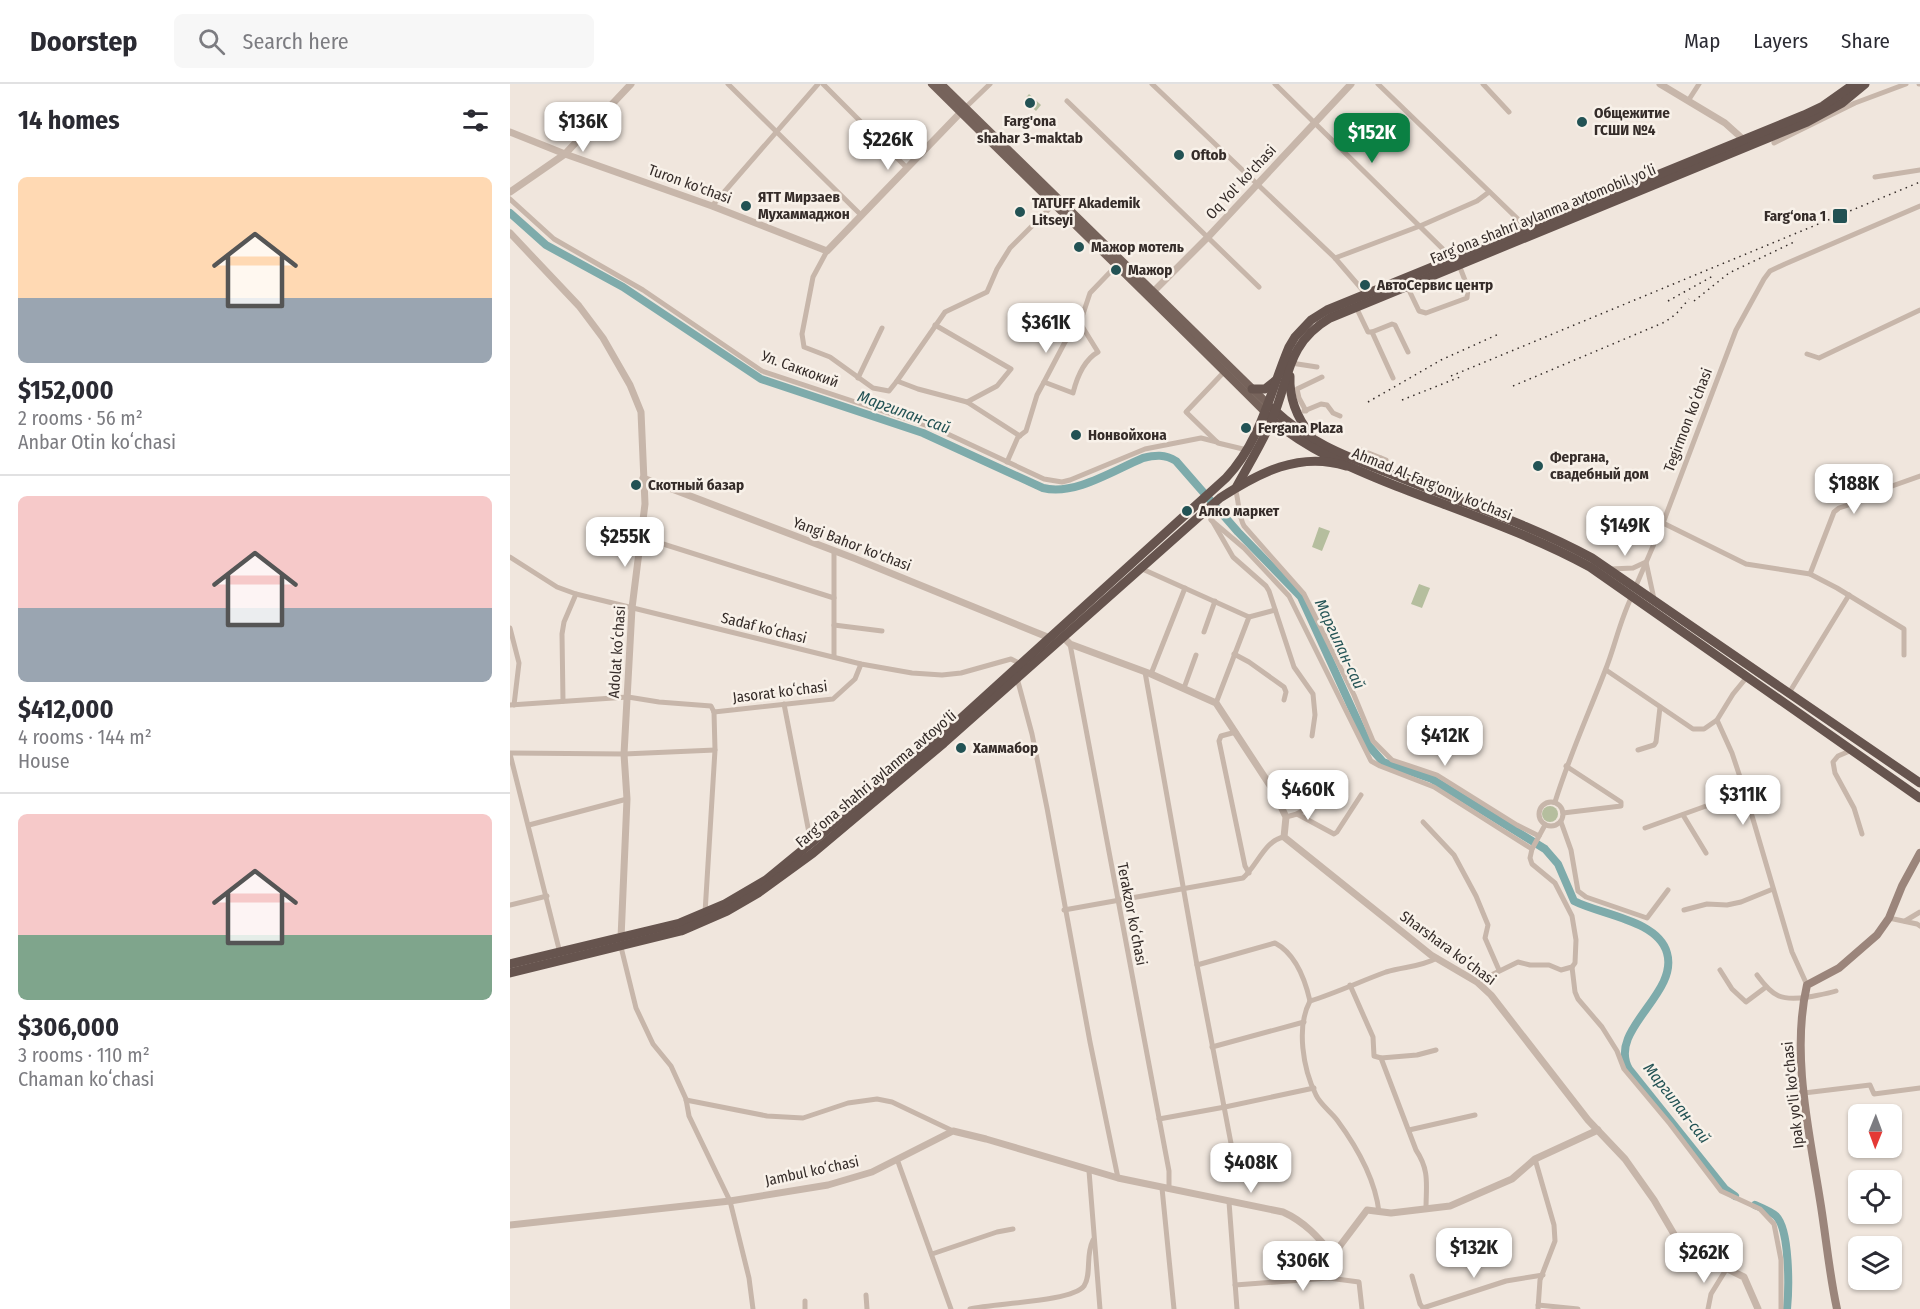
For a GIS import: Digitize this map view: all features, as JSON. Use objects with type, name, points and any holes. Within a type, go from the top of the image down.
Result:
[{"type":"highway","name":"Fargʻona shahri aylanma avtomobil yoʻli","points":[[1270,412],[1300,344],[1314,327],[1330,318],[1356,307],[1368,297],[1747,143],[1823,106],[1854,84]]},
{"type":"highway","name":"Fargʻona shahri aylanma avtomobil yoʻli","points":[[1270,412],[1276,379],[1289,347],[1311,320],[1327,310],[1407,286],[1528,230],[1827,111],[1842,103],[1865,84]]},
{"type":"highway","points":[[1291,364],[1290,392],[1302,412],[1305,428],[1319,443]]},
{"type":"highway","points":[[1252,390],[1265,390],[1276,379]]},
{"type":"highway","points":[[1204,506],[1216,488],[1237,467],[1249,450],[1270,412]]},
{"type":"highway","points":[[1235,488],[1260,447],[1270,412]]},
{"type":"highway","name":"Ahmad Al-Farg'oniy ko'chasi","points":[[1270,412],[1319,443],[1345,456],[1555,539],[1609,569],[1920,783]]},
{"type":"highway","name":"Ahmad Al-Farg'oniy ko'chasi","points":[[1270,412],[1301,440],[1346,466],[1553,548],[1590,567],[1631,598],[1920,798]]},
{"type":"highway","points":[[1204,506],[1266,470],[1297,462],[1333,462],[1346,466]]},
{"type":"highway","name":"Farg‘ona shahri aylanma avtoyo‘li","points":[[510,964],[561,952],[621,943],[705,914],[761,883],[810,843],[944,743],[1017,678],[1066,640],[1204,506]]},
{"type":"highway","name":"Farg‘ona shahri aylanma avtoyo‘li","points":[[510,973],[694,926],[752,897],[813,853],[1020,663],[1204,506]]},
{"type":"main road","name":"Ahmad Al-Farg'oniy ko'chasi","points":[[932,84],[963,110],[1252,390],[1270,412]]},
{"type":"main road","name":"Ahmad Al-Farg'oniy ko'chasi","points":[[941,84],[963,110],[1116,266],[1151,294],[1224,372],[1270,412]]},
{"type":"main road","points":[[1807,985],[1839,968],[1877,935],[1889,918],[1902,886],[1920,853]]},
{"type":"main road","name":"Ipak yo'li ko'chasi","points":[[1807,985],[1800,1048],[1804,1093],[1829,1272],[1837,1309]]},
{"type":"street","points":[[510,192],[565,154],[631,84]]},
{"type":"street","points":[[728,84],[861,215]]},
{"type":"street","points":[[712,206],[818,84]]},
{"type":"street","points":[[823,84],[908,168]]},
{"type":"street","points":[[990,84],[827,250],[813,277],[802,344],[830,357],[873,388],[889,391],[945,312],[984,295],[990,290],[997,269],[1010,248],[1054,204]]},
{"type":"street","points":[[1152,84],[1335,258],[1368,297]]},
{"type":"street","points":[[1275,84],[1456,262],[1468,288],[1467,298],[1426,313],[1419,311],[1407,286]]},
{"type":"street","name":"Oq Yol' ko'chasi","points":[[1151,294],[1208,237],[1351,84]]},
{"type":"street","points":[[1378,84],[1528,230]]},
{"type":"street","points":[[1483,84],[1509,112]]},
{"type":"street","points":[[1660,84],[1725,123],[1747,143]]},
{"type":"street","points":[[1688,101],[1700,84]]},
{"type":"street","points":[[1774,143],[1855,103],[1906,84]]},
{"type":"street","points":[[1067,101],[1259,287]]},
{"type":"street","name":"Turon ko'chasi","points":[[510,132],[827,250]]},
{"type":"street","points":[[1875,177],[1920,170]]},
{"type":"street","points":[[1335,258],[1420,226],[1477,201],[1489,192]]},
{"type":"street","name":"Ул. Саккокий","points":[[510,199],[554,239],[643,290],[762,371],[937,429],[1044,479],[1062,482],[1145,449],[1201,438],[1249,450]]},
{"type":"street","name":"Tegirmon koʻchasi","points":[[1555,802],[1566,766],[1605,670],[1618,629],[1663,523],[1733,339],[1764,279],[1770,271],[1920,206]]},
{"type":"street","name":"Adolat koʻchasi","points":[[510,233],[579,306],[603,338],[630,385],[640,412],[645,504],[632,608],[627,697],[624,754],[627,799],[621,943]]},
{"type":"street","points":[[1007,462],[1020,436],[1026,431],[1037,395],[1065,342],[1080,323],[1090,293],[1116,266]]},
{"type":"street","points":[[1356,307],[1368,332],[1395,325],[1407,352]]},
{"type":"street","points":[[1807,354],[1820,358],[1920,310]]},
{"type":"street","points":[[1044,382],[1073,393],[1076,380],[1090,357],[1098,352],[1080,323]]},
{"type":"street","points":[[935,325],[1011,369],[997,386],[967,402]]},
{"type":"street","points":[[858,378],[882,328]]},
{"type":"street","points":[[1372,332],[1393,378]]},
{"type":"street","points":[[1291,364],[1317,367]]},
{"type":"street","points":[[1217,442],[1186,412],[1224,372]]},
{"type":"street","points":[[1322,377],[1297,389],[1302,412],[1321,404],[1327,405],[1333,413],[1340,416]]},
{"type":"street","points":[[897,381],[967,402],[1020,436]]},
{"type":"street","points":[[1361,450],[1383,459],[1377,468]]},
{"type":"street","points":[[1810,574],[1834,512],[1839,508],[1866,499],[1878,491],[1920,476]]},
{"type":"street","name":"Yangi Bahor ko'chasi","points":[[643,478],[834,551],[1050,638]]},
{"type":"street","points":[[1235,488],[1240,520],[1304,594],[1356,699],[1373,741],[1392,759],[1437,775],[1517,825],[1539,836]]},
{"type":"street","points":[[1204,506],[1233,557],[1266,586],[1294,667],[1313,694],[1315,715],[1312,736]]},
{"type":"street","points":[[1211,520],[1244,548],[1289,596],[1371,761],[1434,787],[1532,849]]},
{"type":"street","points":[[1663,523],[1746,564],[1810,574],[1904,629],[1904,655]]},
{"type":"street","points":[[641,537],[834,598]]},
{"type":"street","points":[[834,551],[834,657]]},
{"type":"street","name":"Sadaf koʻchasi","points":[[510,557],[557,587],[576,594],[861,664],[912,673],[942,675],[962,673],[1011,659],[1020,663]]},
{"type":"street","points":[[1609,569],[1634,568],[1646,562],[1654,600]]},
{"type":"street","points":[[1140,567],[1249,616],[1275,610]]},
{"type":"street","points":[[1185,588],[1148,673],[1183,890],[1234,1159]]},
{"type":"street","points":[[563,701],[562,634],[564,622],[576,594]]},
{"type":"street","points":[[1789,693],[1849,596]]},
{"type":"street","points":[[1204,632],[1215,601]]},
{"type":"street","points":[[1216,703],[1249,616]]},
{"type":"street","points":[[834,625],[882,631]]},
{"type":"street","points":[[510,628],[519,663],[512,705]]},
{"type":"street","points":[[1065,910],[1243,878],[1250,873],[1272,840],[1284,837],[1286,817],[1273,790],[1216,703],[1066,640]]},
{"type":"street","name":"Terakzor koʻchasi","points":[[1066,640],[1169,1171],[1165,1189],[1174,1309]]},
{"type":"street","points":[[1234,654],[1284,687],[1286,690],[1284,700]]},
{"type":"street","points":[[1184,688],[1196,655]]},
{"type":"street","name":"Jasorat koʻchasi","points":[[512,705],[627,697],[711,706],[714,712],[824,702],[833,699],[855,679],[861,664]]},
{"type":"street","points":[[1605,670],[1697,730],[1709,727],[1717,720],[1733,694],[1747,678]]},
{"type":"street","points":[[1017,678],[1032,734],[1047,808],[1118,1178]]},
{"type":"street","points":[[784,704],[810,843]]},
{"type":"street","points":[[1638,750],[1654,745],[1656,742],[1660,707]]},
{"type":"street","points":[[705,914],[715,750],[714,712]]},
{"type":"street","points":[[1717,720],[1732,753],[1745,792],[1791,952],[1807,985]]},
{"type":"street","points":[[1236,732],[1221,736],[1219,741],[1245,866],[1250,873]]},
{"type":"street","points":[[561,952],[510,754],[624,754],[715,750]]},
{"type":"street","points":[[1852,750],[1838,756],[1833,762],[1835,773],[1854,808],[1862,834]]},
{"type":"street","points":[[1563,813],[1621,806],[1621,802],[1566,766]]},
{"type":"street","points":[[1273,790],[1302,773]]},
{"type":"street","points":[[1645,828],[1745,792]]},
{"type":"street","points":[[1297,814],[1334,834],[1361,795]]},
{"type":"street","points":[[528,825],[627,799]]},
{"type":"street","points":[[1286,817],[1297,814],[1320,800]]},
{"type":"street","points":[[1561,822],[1553,826],[1545,825],[1539,819],[1539,810],[1546,802],[1555,802],[1561,806],[1563,813],[1561,822],[1571,850],[1578,891],[1586,897],[1647,918],[1668,890]]},
{"type":"street","points":[[1683,815],[1706,853]]},
{"type":"street","points":[[1423,822],[1454,855],[1476,896],[1488,925],[1485,938],[1499,970]]},
{"type":"street","points":[[1545,825],[1530,854],[1532,864],[1555,884],[1572,916],[1576,940],[1575,963],[1572,967],[1578,999],[1602,1027],[1617,1051],[1624,1070],[1670,1124],[1721,1191],[1760,1209],[1774,1224],[1781,1260],[1781,1309]]},
{"type":"street","name":"Sharshara koʻchasi","points":[[1284,837],[1437,958],[1477,982],[1505,1012],[1567,1094],[1625,1159],[1654,1200],[1678,1241],[1689,1250],[1747,1280],[1758,1309]]},
{"type":"street","points":[[1684,910],[1707,904],[1734,903],[1773,889]]},
{"type":"street","points":[[510,905],[547,896]]},
{"type":"street","points":[[1905,921],[1920,912]]},
{"type":"street","points":[[1889,918],[1920,926]]},
{"type":"street","points":[[1197,966],[1275,942],[1297,964],[1310,1000],[1304,1022],[1302,1046],[1314,1088],[1317,1097],[1329,1109],[1355,1146],[1374,1187],[1379,1212]]},
{"type":"street","points":[[621,943],[636,1008],[654,1044],[671,1066],[686,1100],[689,1116],[730,1201],[749,1278],[753,1309]]},
{"type":"street","points":[[1310,1000],[1333,994],[1388,971],[1411,968],[1437,958]]},
{"type":"street","points":[[1477,982],[1518,962],[1530,965],[1549,965],[1558,970],[1572,967]]},
{"type":"street","points":[[1720,970],[1732,989],[1746,1002],[1766,987]]},
{"type":"street","points":[[1757,975],[1766,987],[1783,999],[1836,991]]},
{"type":"street","points":[[1350,985],[1372,1037],[1374,1056],[1381,1058],[1417,1055],[1436,1050]]},
{"type":"street","points":[[1212,1047],[1304,1022]]},
{"type":"street","points":[[1381,1058],[1416,1150],[1424,1162],[1426,1209]]},
{"type":"street","points":[[1804,1093],[1870,1085],[1874,1094],[1920,1088]]},
{"type":"street","points":[[1159,1119],[1314,1088]]},
{"type":"street","points":[[686,1100],[767,1116],[803,1118],[848,1103],[877,1099],[892,1102],[953,1131],[1089,1171],[1165,1189],[1283,1212],[1295,1217],[1310,1228],[1333,1255]]},
{"type":"street","points":[[1409,1130],[1475,1115]]},
{"type":"street","points":[[1329,1278],[1333,1255],[1367,1210],[1391,1213],[1450,1206],[1512,1179],[1535,1159],[1598,1130]]},
{"type":"street","name":"Jambul koʻchasi","points":[[510,1225],[730,1201],[828,1185],[872,1172],[953,1131]]},
{"type":"street","points":[[897,1159],[951,1309]]},
{"type":"street","points":[[1535,1159],[1555,1233],[1555,1242],[1540,1280],[1538,1307],[1578,1309]]},
{"type":"street","points":[[1089,1171],[1100,1309]]},
{"type":"street","points":[[1229,1202],[1237,1309]]},
{"type":"street","points":[[933,1254],[997,1232],[1013,1229]]},
{"type":"street","points":[[970,1309],[1056,1299],[1070,1295],[1086,1283],[1089,1249],[1094,1240]]},
{"type":"street","points":[[1708,1309],[1711,1294],[1727,1268]]},
{"type":"street","points":[[1412,1276],[1421,1307],[1427,1308],[1506,1281],[1543,1275]]},
{"type":"street","points":[[1235,1285],[1329,1278],[1359,1282],[1362,1309]]},
{"type":"street","points":[[866,1295],[867,1309]]},
{"type":"street","points":[[805,1301],[805,1309]]},
{"type":"green space","points":[[1029,94],[1041,105],[1036,111],[1024,100]]},
{"type":"green space","points":[[1319,527],[1330,531],[1322,551],[1312,547]]},
{"type":"green space","points":[[1419,584],[1430,588],[1422,608],[1411,604]]},
{"type":"green space","points":[[1550,806],[1556,808],[1558,814],[1556,820],[1550,822],[1544,820],[1542,814],[1544,808]]},
{"type":"waterway","name":"Маргилан-сай","points":[[510,213],[546,245],[623,287],[761,379],[923,433],[1043,488],[1055,490],[1081,485],[1147,457],[1164,456],[1176,461],[1238,532],[1301,597],[1369,746],[1383,762],[1432,779],[1545,849],[1558,864],[1574,901],[1641,926],[1662,942],[1667,953],[1668,968],[1663,983],[1627,1040],[1625,1054],[1629,1069],[1725,1189],[1735,1196]]},
{"type":"waterway","name":"Маргилан-сай","points":[[1755,1205],[1769,1211],[1781,1223],[1786,1246],[1788,1274],[1787,1309]]},
{"type":"railway","points":[[1451,376],[1920,182]]},
{"type":"railway","points":[[1694,301],[1729,273],[1794,242]]},
{"type":"railway","points":[[1668,301],[1713,276]]},
{"type":"railway","points":[[1513,386],[1665,322],[1676,314],[1689,299]]},
{"type":"railway","points":[[1368,402],[1441,360],[1501,333]]},
{"type":"railway","points":[[1402,400],[1460,377]]},
{"type":"place","name":"Farg'ona shahar 3-maktab","points":[[1030,103]]},
{"type":"place","name":"Общежитие ГСШИ №4","points":[[1582,122]]},
{"type":"place","name":"Oftob","points":[[1179,155]]},
{"type":"place","name":"ЯТТ Мирзаев Мухаммаджон","points":[[746,206]]},
{"type":"place","name":"TATUFF Akademik Litseyi","points":[[1020,212]]},
{"type":"place","name":"Farg‘ona 1","points":[[1840,216]]},
{"type":"place","name":"Мажор мотель","points":[[1079,247]]},
{"type":"place","name":"Мажор","points":[[1116,270]]},
{"type":"place","name":"АвтоСервис центр","points":[[1365,285]]},
{"type":"place","name":"Fergana Plaza","points":[[1246,428]]},
{"type":"place","name":"Нонвойхона","points":[[1076,435]]},
{"type":"place","name":"Фергана, свадебный дом","points":[[1538,466]]},
{"type":"place","name":"Скотный базар","points":[[636,485]]},
{"type":"place","name":"Алко маркет","points":[[1187,511]]},
{"type":"place","name":"Хаммабор","points":[[961,748]]}]
